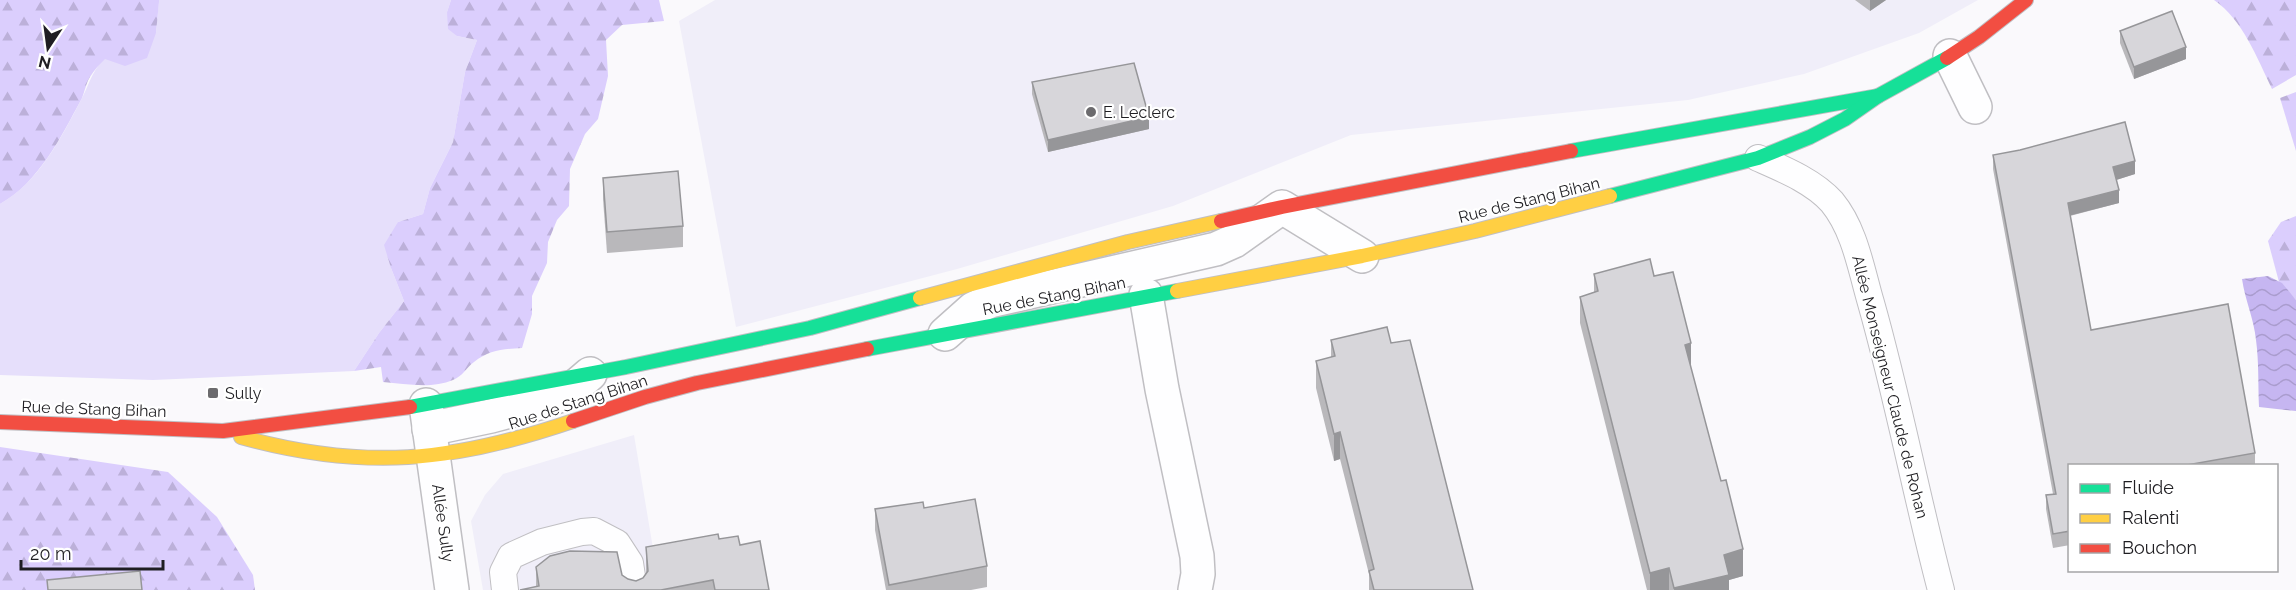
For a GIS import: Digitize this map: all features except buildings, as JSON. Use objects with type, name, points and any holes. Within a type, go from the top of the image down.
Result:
[{"type":"street","name":"Rue de Stang Bihan","points":[[0,422],[223,431],[429,430],[506,442],[667,390],[750,371],[1362,256],[1475,231],[1758,158],[1810,137],[1845,119],[1878,96],[1979,37],[2026,0]]},
{"type":"street","points":[[1950,56],[1975,107]]},
{"type":"street","name":"Rue de Stang Bihan","points":[[593,372],[810,328],[1128,242],[1282,207],[1628,140],[1745,122],[1878,96]]},
{"type":"street","points":[[945,334],[973,309],[990,301],[1216,249],[1234,241],[1282,207],[1362,256]]},
{"type":"street","points":[[1146,295],[1162,389],[1197,556],[1198,574],[1195,590]]},
{"type":"street","points":[[429,430],[539,403],[569,392],[593,372]]},
{"type":"street","name":"Rue de Stang Bihan","points":[[223,431],[259,442],[336,456],[393,460],[429,430]]},
{"type":"street","name":"Allée Sully","points":[[429,430],[452,590]]},
{"type":"lane","name":"Allée Monseigneur Claude de Rohan","points":[[1758,158],[1800,178],[1830,200],[1851,234],[1880,335],[1940,586]]},
{"type":"lane","points":[[505,590],[503,572],[511,556],[542,542],[594,531],[617,543],[630,563],[634,590]]},
{"type":"shaded area","points":[[159,0],[451,0],[447,12],[457,36],[477,40],[465,72],[453,142],[430,188],[423,214],[398,222],[391,268],[404,301],[354,371],[153,380],[0,375],[0,204],[26,184],[48,158],[84,95],[93,74],[103,60],[156,33]]},
{"type":"shaded area","points":[[715,0],[1978,0],[1919,33],[1804,74],[1688,100],[1351,135],[1173,206],[957,269],[736,327],[679,21]]},
{"type":"shaded area","points":[[634,435],[660,590],[483,590],[471,521],[485,495],[503,474]]},
{"type":"green space","points":[[0,0],[159,0],[159,2],[156,33],[147,58],[125,66],[105,59],[89,79],[66,128],[38,171],[14,195],[0,204]]},
{"type":"green space","points":[[451,0],[659,0],[664,21],[622,25],[606,40],[608,76],[598,119],[585,134],[570,169],[569,206],[557,220],[548,242],[547,263],[532,296],[532,314],[522,348],[485,355],[459,376],[445,383],[419,385],[383,382],[381,367],[354,371],[404,301],[384,245],[398,222],[423,214],[430,188],[453,142],[465,72],[477,40],[457,36],[448,29],[447,12]]},
{"type":"green space","points":[[2214,0],[2296,0],[2296,75],[2272,89],[2255,52],[2241,29],[2224,8]]},
{"type":"green space","points":[[2296,92],[2296,151],[2280,98]]},
{"type":"green space","points":[[2296,216],[2296,300],[2279,282],[2268,241],[2281,222]]},
{"type":"green space","points":[[0,447],[168,472],[217,517],[253,575],[255,590],[0,590]]},
{"type":"water","points":[[2268,276],[2282,283],[2296,300],[2296,411],[2259,407],[2256,340],[2242,279]]},
{"type":"traffic: fast","points":[[1610,196],[1758,158],[1810,137],[1845,119],[1878,96],[1947,58]]},
{"type":"traffic: fast","points":[[1571,151],[1878,96]]},
{"type":"traffic: fast","points":[[867,349],[1177,291]]},
{"type":"traffic: fast","points":[[410,407],[626,367],[810,328],[920,298]]},
{"type":"traffic: slow","points":[[1177,291],[1362,256],[1475,231],[1610,196]]},
{"type":"traffic: slow","points":[[920,298],[1128,242],[1221,221]]},
{"type":"traffic: slow","points":[[241,437],[328,455],[368,458],[408,457],[488,446],[573,421]]},
{"type":"traffic: jam","points":[[1947,58],[1979,37],[2026,0]]},
{"type":"traffic: jam","points":[[1221,221],[1571,151]]},
{"type":"traffic: jam","points":[[573,421],[645,397],[697,383],[867,349]]},
{"type":"traffic: jam","points":[[0,422],[223,431],[410,407]]},
{"type":"place","name":"E. Leclerc","points":[[1091,112]]},
{"type":"place","name":"Sully","points":[[213,393]]}]
